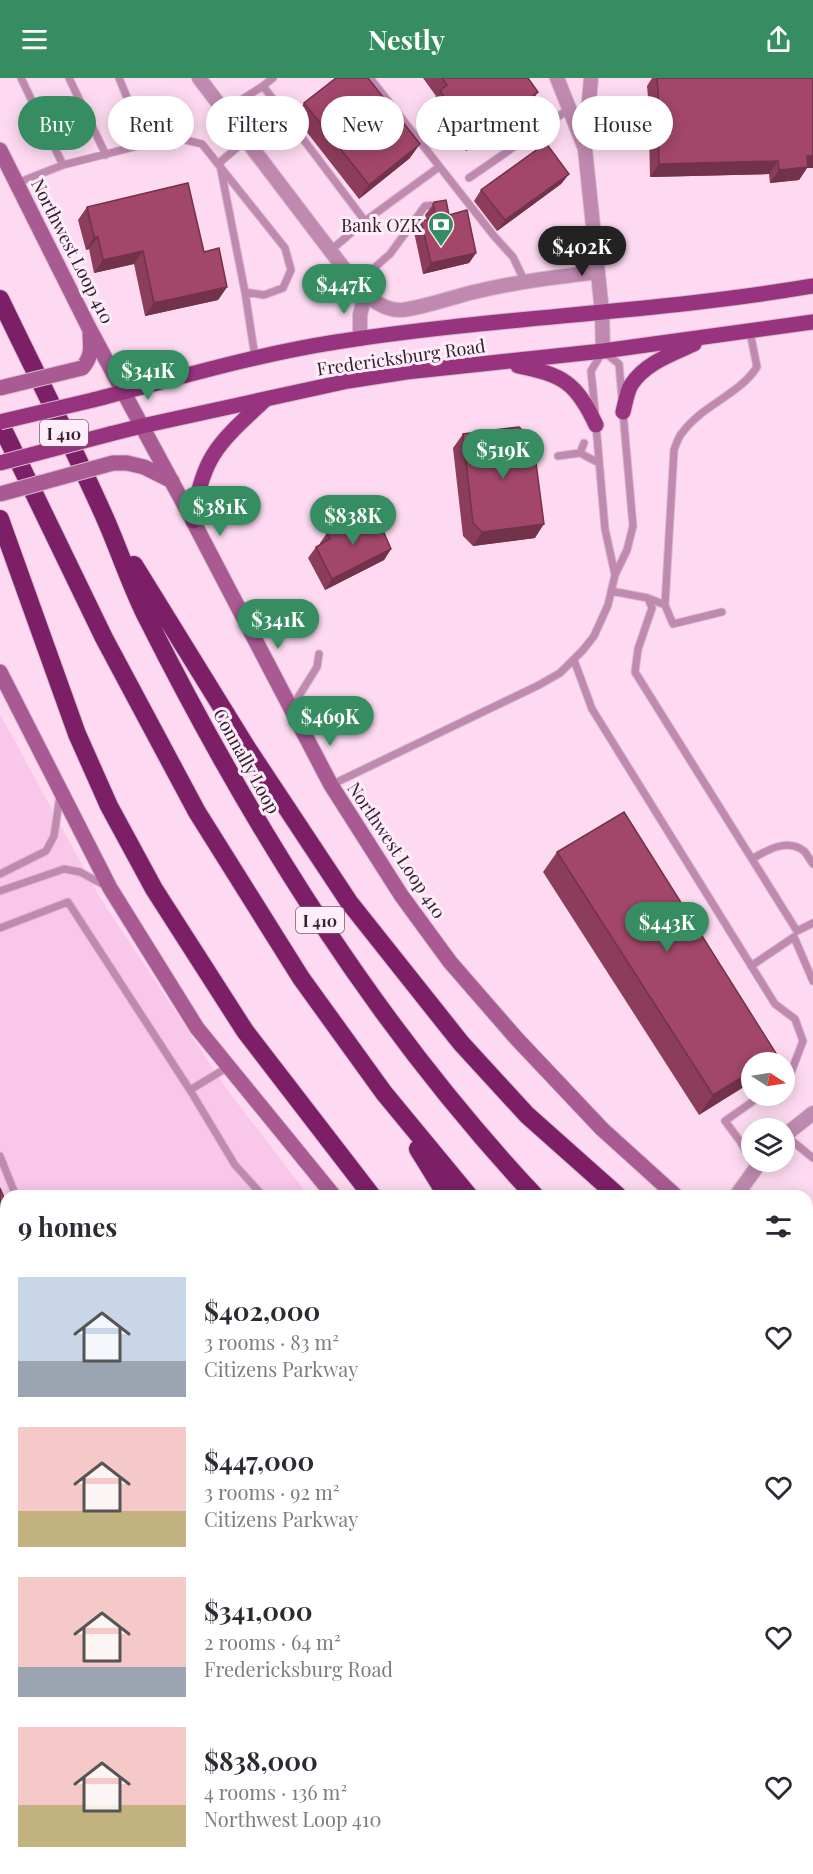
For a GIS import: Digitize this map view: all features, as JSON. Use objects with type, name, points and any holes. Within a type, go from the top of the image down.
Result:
[{"type":"highway","name":"Connally Loop","points":[[0,299],[104,516],[146,617],[212,743],[262,830],[366,990],[451,1101],[530,1190]]},
{"type":"highway","name":"I 410","points":[[0,423],[104,638],[197,812],[301,978],[384,1093],[464,1190]]},
{"type":"highway","points":[[104,516],[248,748],[349,902],[461,1043],[527,1114],[611,1190]]},
{"type":"highway","points":[[0,519],[77,734],[109,806],[154,889],[245,1031],[367,1190]]},
{"type":"highway","points":[[384,1093],[443,1190]]},
{"type":"main road","name":"Northwest Loop 410","points":[[0,150],[89,328],[125,392],[331,785],[401,895],[450,962],[516,1039],[602,1129],[669,1190]]},
{"type":"main road","name":"Fredericksburg Road","points":[[0,423],[255,357],[360,339],[637,309],[813,286]]},
{"type":"main road","name":"Fredericksburg Road","points":[[0,463],[142,426],[348,381],[706,338],[813,322]]},
{"type":"main road","points":[[0,388],[82,368],[89,359],[91,350],[89,328]]},
{"type":"main road","points":[[623,412],[630,386],[645,370],[652,364],[706,338]]},
{"type":"main road","points":[[503,363],[545,371],[566,381],[586,402],[596,425]]},
{"type":"main road","points":[[193,521],[203,473],[214,453],[224,439],[266,399]]},
{"type":"main road","points":[[0,494],[113,464],[127,463],[144,467],[171,481]]},
{"type":"main road","points":[[0,672],[110,888],[196,1028],[329,1190]]},
{"type":"street","points":[[199,78],[213,96]]},
{"type":"street","points":[[557,78],[572,116]]},
{"type":"street","points":[[589,96],[591,78]]},
{"type":"street","points":[[254,150],[361,289],[386,307],[400,310],[525,282],[598,272]]},
{"type":"street","points":[[585,150],[602,312],[603,351]]},
{"type":"street","points":[[360,339],[361,289]]},
{"type":"street","points":[[795,1128],[813,1113]]},
{"type":"street","points":[[740,1190],[752,1172]]},
{"type":"lane","points":[[21,78],[63,165]]},
{"type":"lane","points":[[69,78],[106,155]]},
{"type":"lane","points":[[119,78],[126,96]]},
{"type":"lane","points":[[247,96],[273,78]]},
{"type":"lane","points":[[370,78],[513,257],[525,282]]},
{"type":"lane","points":[[263,86],[365,221]]},
{"type":"lane","points":[[469,178],[569,108]]},
{"type":"lane","points":[[194,142],[202,144],[219,163],[285,248],[291,270],[283,288],[264,295],[245,292]]},
{"type":"lane","points":[[17,183],[63,165],[124,150]]},
{"type":"lane","points":[[219,163],[234,150]]},
{"type":"lane","points":[[219,163],[245,292],[255,357]]},
{"type":"lane","points":[[331,250],[365,221],[439,166]]},
{"type":"lane","points":[[361,289],[425,206],[437,205]]},
{"type":"lane","points":[[722,612],[673,624],[665,605],[674,450],[681,433],[750,379],[757,367],[750,332]]},
{"type":"lane","points":[[331,785],[539,686],[560,673],[594,636],[608,605],[615,575],[627,550],[633,526],[619,364],[603,351],[591,371],[605,529],[615,575]]},
{"type":"lane","points":[[580,453],[584,443]]},
{"type":"lane","points":[[558,456],[580,453],[599,464]]},
{"type":"lane","points":[[611,591],[648,598],[665,605]]},
{"type":"lane","points":[[648,598],[652,608],[638,649],[635,672],[796,934],[813,981]]},
{"type":"lane","points":[[291,709],[317,667],[319,654]]},
{"type":"lane","points":[[574,660],[592,709],[775,1004],[795,1019],[803,1041],[795,1062]]},
{"type":"lane","points":[[0,874],[46,851],[54,836],[60,793]]},
{"type":"lane","points":[[752,859],[771,848],[788,846],[804,851],[813,864]]},
{"type":"lane","points":[[0,891],[64,869],[80,872],[110,888]]},
{"type":"lane","points":[[0,928],[68,902],[190,1090],[235,1165],[258,1190]]},
{"type":"lane","points":[[751,966],[813,923]]},
{"type":"lane","points":[[190,1090],[228,1066]]},
{"type":"lane","points":[[741,1142],[725,1121],[746,1106]]},
{"type":"lane","points":[[795,1144],[813,1158]]},
{"type":"lane","points":[[0,1156],[14,1190]]},
{"type":"shaded area","points":[[0,714],[99,896],[226,1088],[304,1190],[0,1190]]},
{"type":"building","points":[[336,78],[368,78],[382,96],[321,96],[321,124],[309,109],[309,99]]},
{"type":"building","points":[[442,78],[528,78],[538,92],[533,96],[444,96],[440,91],[447,85]]},
{"type":"building","points":[[657,78],[813,78],[813,156],[807,156],[808,167],[779,170],[778,161],[659,164],[659,150],[673,150],[673,96],[658,96]]},
{"type":"building","points":[[404,124],[416,139],[416,147],[369,185],[341,150],[404,150]]},
{"type":"building","points":[[536,150],[551,150],[569,174],[505,220],[481,190]]},
{"type":"building","points":[[188,183],[204,252],[219,248],[227,287],[154,303],[143,251],[103,260],[98,237],[94,237],[87,207]]},
{"type":"building","name":"Bank OZK","points":[[446,200],[449,215],[467,210],[476,253],[431,263],[421,221],[436,218],[433,204]]},
{"type":"building","points":[[519,427],[533,440],[544,524],[482,532],[473,523],[463,434]]},
{"type":"building","points":[[377,517],[391,549],[332,579],[316,547],[330,539],[327,533],[360,518],[362,523]]},
{"type":"building","points":[[624,812],[775,1052],[741,1052],[741,1078],[713,1095],[557,852]]},
{"type":"place","name":"Bank OZK","points":[[441,248]]}]
